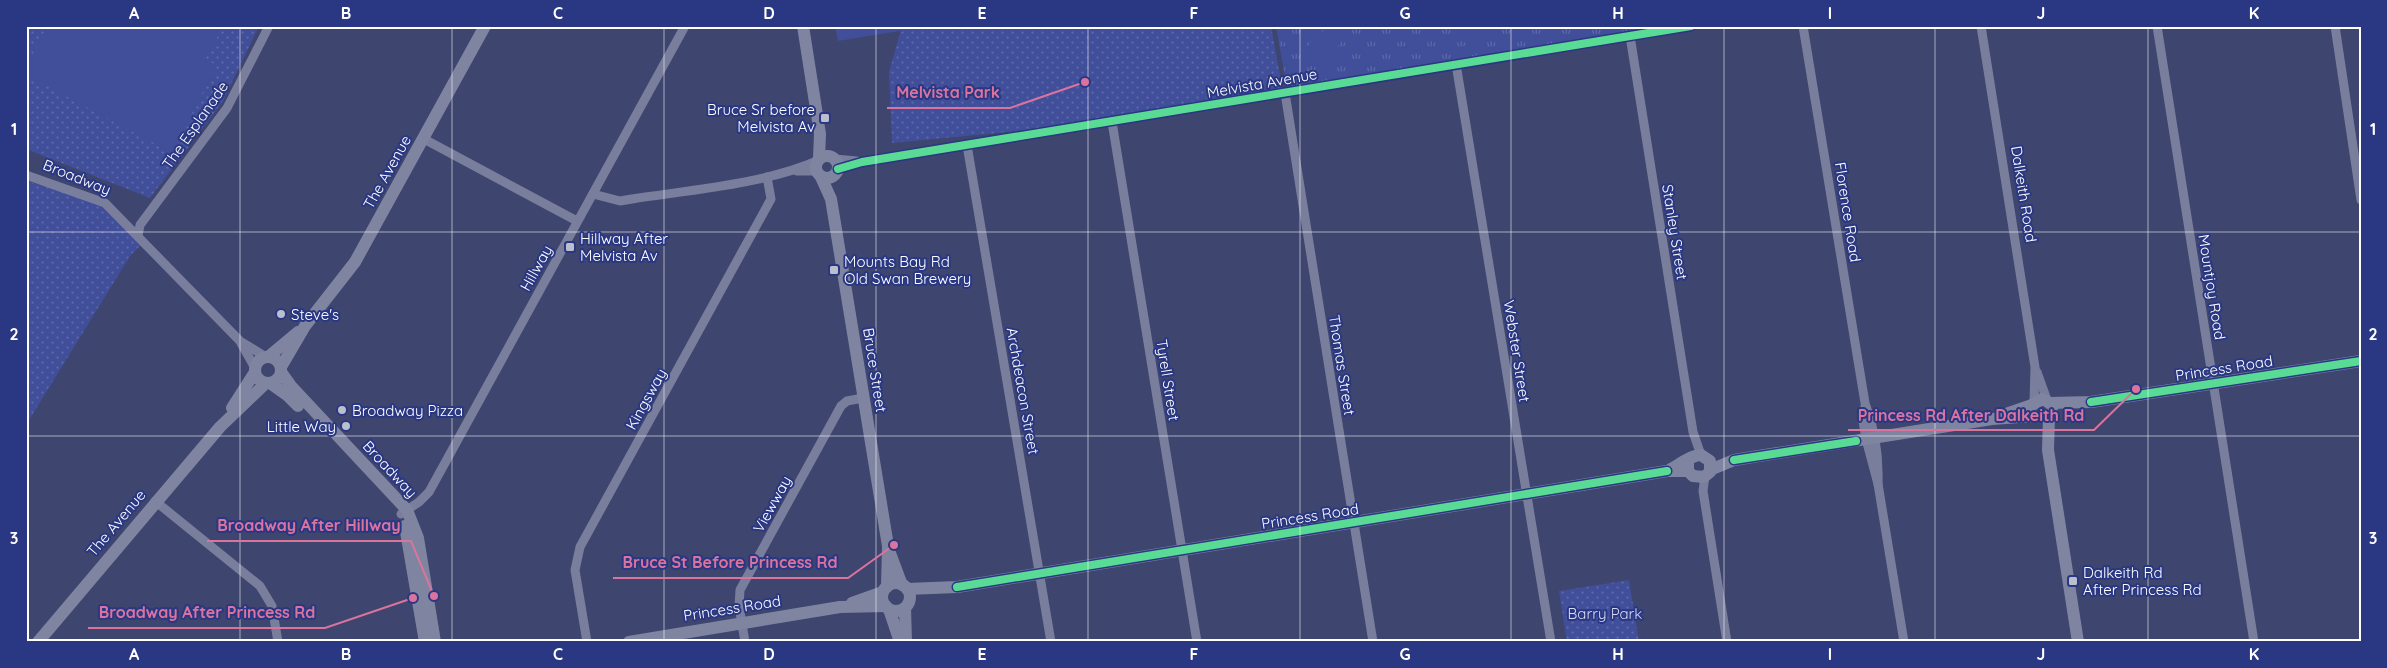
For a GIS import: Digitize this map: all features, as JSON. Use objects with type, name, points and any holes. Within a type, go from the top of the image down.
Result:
[{"type":"street","name":"The Esplanade","points":[[138,236],[140,225],[227,108],[270,26]]},
{"type":"street","name":"The Avenue","points":[[281,370],[305,326],[355,262],[485,26]]},
{"type":"street","name":"Hillway","points":[[404,512],[429,492],[685,26]]},
{"type":"street","name":"Bruce Street","points":[[803,26],[888,546],[905,587]]},
{"type":"street","name":"Melvista Avenue","points":[[593,194],[620,201],[794,171],[1112,122],[1691,26]]},
{"type":"street","name":"Florence Road","points":[[1803,26],[1865,403],[1863,421],[1870,439],[1904,642]]},
{"type":"street","name":"Dalkeith Road","points":[[1981,26],[2078,642]]},
{"type":"street","name":"Mountjoy Road","points":[[2156,26],[2254,642]]},
{"type":"street","points":[[2335,26],[2361,200]]},
{"type":"street","name":"Stanley Street","points":[[1630,36],[1727,642]]},
{"type":"street","name":"Webster Street","points":[[1456,64],[1551,642]]},
{"type":"street","name":"Thomas Street","points":[[1284,93],[1373,642]]},
{"type":"street","name":"Tyrell Street","points":[[1112,122],[1197,642]]},
{"type":"street","points":[[424,139],[577,220]]},
{"type":"street","name":"Archdeacon Street","points":[[967,145],[1051,642]]},
{"type":"street","name":"Broadway","points":[[26,175],[105,202],[240,341],[267,357]]},
{"type":"street","name":"Kingsway","points":[[587,642],[575,570],[580,547],[771,199],[767,177]]},
{"type":"street","name":"The Avenue","points":[[267,357],[305,326]]},
{"type":"street","name":"Broadway","points":[[240,341],[255,370]]},
{"type":"street","points":[[267,357],[276,360],[281,370],[277,379],[268,383],[259,380],[255,370],[259,360],[267,357]]},
{"type":"street","name":"Princess Road","points":[[905,587],[958,587],[2091,402],[2361,361]]},
{"type":"street","name":"The Avenue","points":[[220,427],[255,370]]},
{"type":"street","name":"Broadway","points":[[281,370],[291,386],[404,512],[418,538],[435,642]]},
{"type":"street","name":"Broadway","points":[[268,383],[287,395],[404,512],[425,642]]},
{"type":"street","name":"The Avenue","points":[[38,642],[220,427],[268,383]]},
{"type":"street","name":"Viewway","points":[[745,642],[740,590],[841,406],[847,401],[863,398]]},
{"type":"street","points":[[155,502],[260,586],[272,606],[278,642]]},
{"type":"street","name":"Bruce Street","points":[[885,590],[888,546]]},
{"type":"street","points":[[900,642],[882,598],[885,590],[896,584],[905,587],[910,594],[907,605],[906,642]]},
{"type":"street","name":"Princess Road","points":[[907,605],[958,587]]},
{"type":"street","name":"Princess Road","points":[[840,607],[885,590]]},
{"type":"street","points":[[887,608],[899,611],[907,605]]},
{"type":"street","name":"Princess Road","points":[[629,642],[840,607],[887,608]]},
{"type":"green space","points":[[26,26],[259,26],[223,101],[150,198],[26,149]]},
{"type":"green space","points":[[48,26],[223,26],[213,46],[203,58],[217,66],[171,152],[26,75],[26,67]]},
{"type":"green space","points":[[835,26],[911,26],[912,29],[838,41]]},
{"type":"green space","points":[[902,26],[1271,26],[1283,92],[1112,122],[892,143],[889,72]]},
{"type":"green space","points":[[1276,26],[1670,26],[1287,89]]},
{"type":"green space","points":[[1330,26],[1343,26],[1345,37],[1335,50],[1332,60],[1326,63],[1316,63],[1309,55],[1308,46],[1315,37]]},
{"type":"green space","points":[[1456,26],[1488,26],[1488,33],[1472,41],[1464,42],[1458,36]]},
{"type":"green space","points":[[26,181],[105,203],[144,242],[130,256],[26,425]]},
{"type":"green space","name":"Barry Park","points":[[1629,580],[1639,642],[1567,642],[1559,591]]},
{"type":"cycle path","points":[[838,169],[862,162],[1691,26]]},
{"type":"cycle path","points":[[2091,402],[2361,361]]},
{"type":"cycle path","points":[[1734,460],[1856,441]]},
{"type":"cycle path","points":[[957,587],[1667,471]]},
{"type":"place","name":"Melvista Park","points":[[1085,82]]},
{"type":"place","name":"Bruce Sr before Melvista Av","points":[[825,118]]},
{"type":"place","name":"Hillway After Melvista Av","points":[[570,247]]},
{"type":"place","name":"Mounts Bay Rd Old Swan Brewery","points":[[834,270]]},
{"type":"place","name":"Steve's","points":[[281,314]]},
{"type":"place","name":"Princess Rd After Dalkeith Rd","points":[[2136,389]]},
{"type":"place","name":"Broadway Pizza","points":[[342,410]]},
{"type":"place","name":"Little Way","points":[[346,426]]},
{"type":"place","name":"Bruce St Before Princess Rd","points":[[894,545]]},
{"type":"place","name":"Dalkeith Rd After Princess Rd","points":[[2073,581]]},
{"type":"place","name":"Broadway After Hillway","points":[[434,596]]},
{"type":"place","name":"Broadway After Princess Rd","points":[[413,598]]}]
